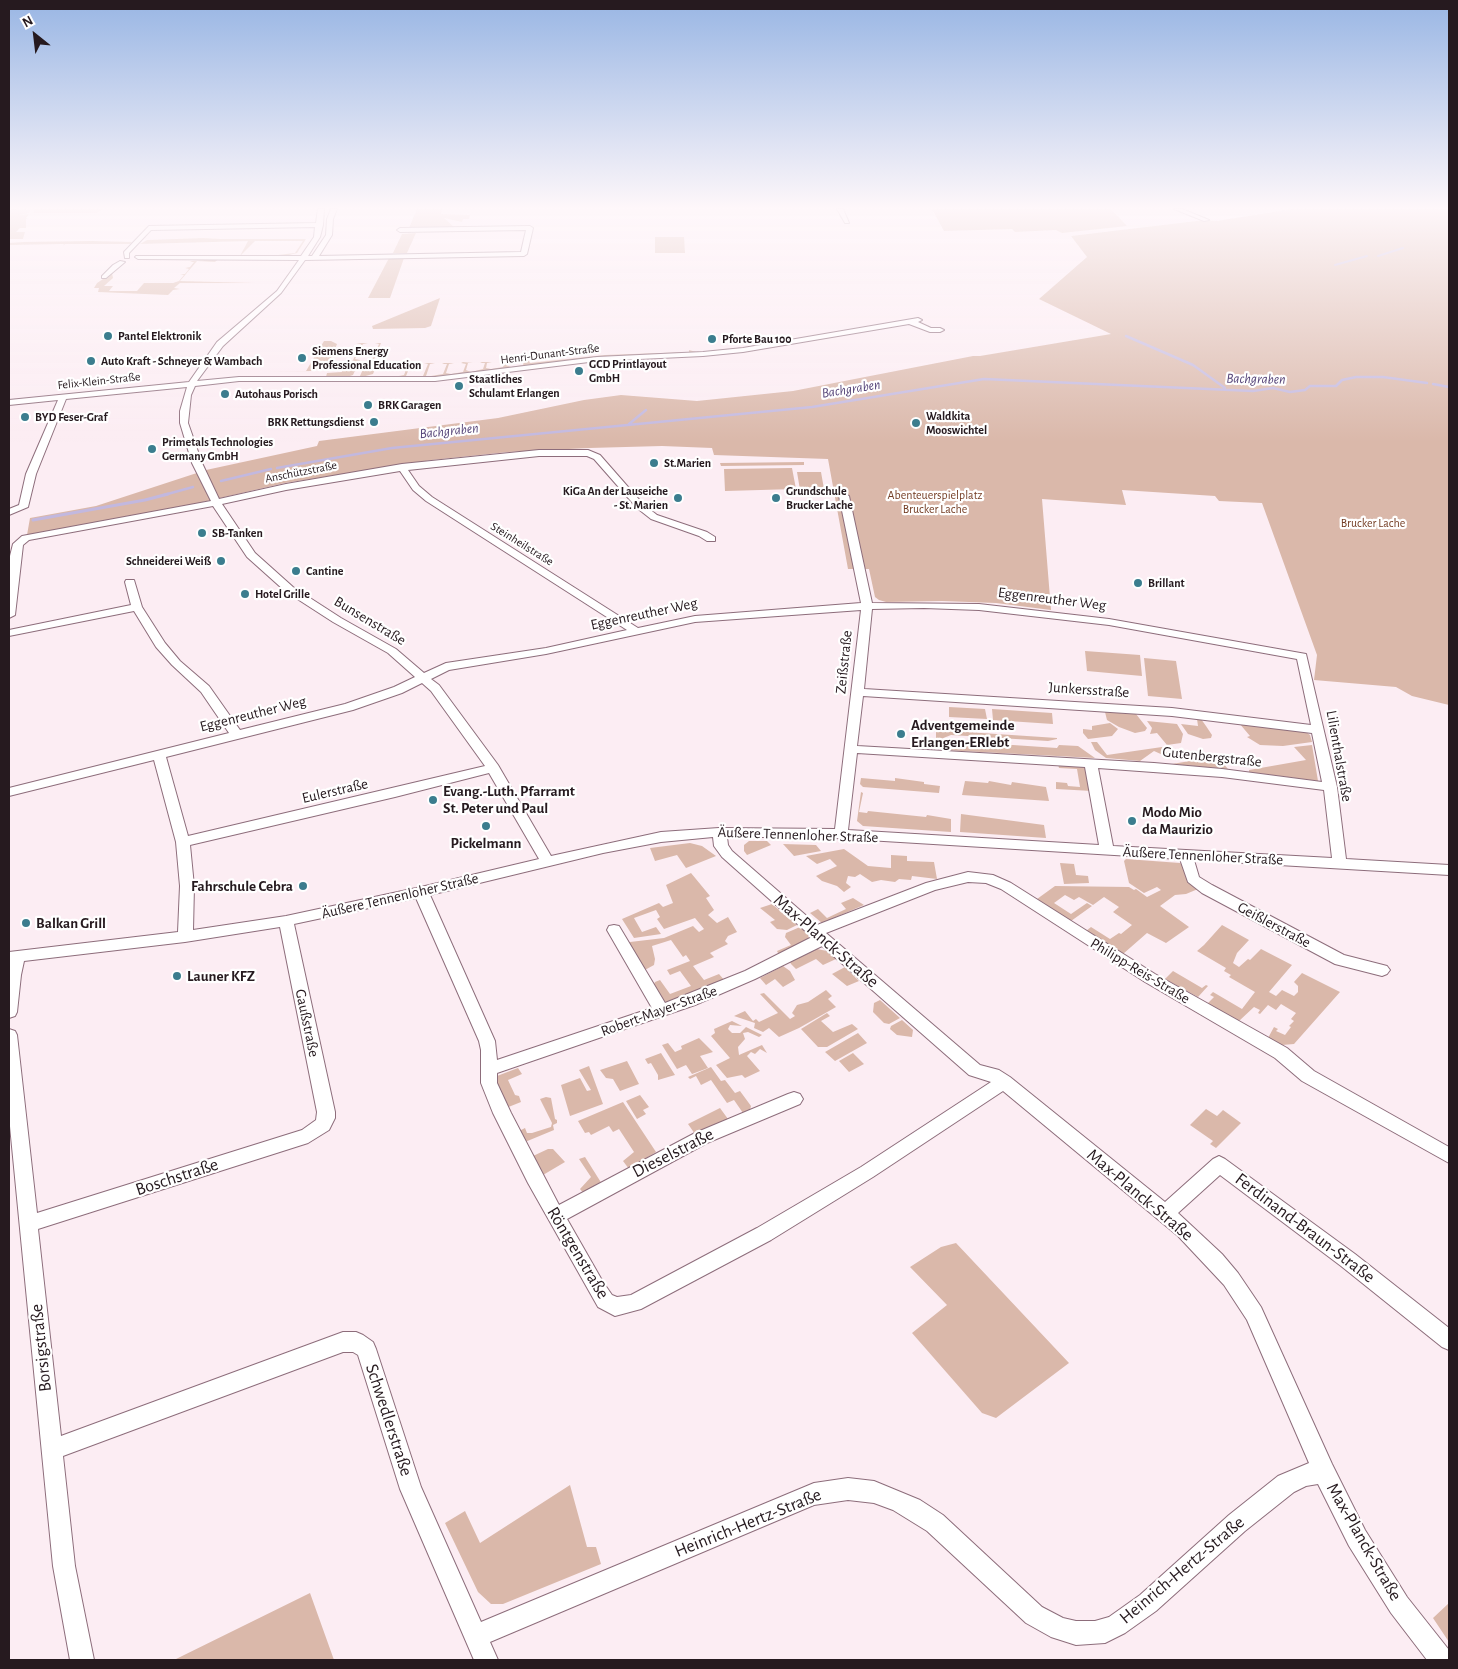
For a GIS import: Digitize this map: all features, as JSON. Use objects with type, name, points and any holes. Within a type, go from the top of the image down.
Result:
[{"type":"street","name":"Bunsenstraße","points":[[283,287],[216,348],[197,372],[191,384],[185,404],[184,423],[197,463],[227,522],[246,549],[281,582],[337,620],[392,651],[425,677],[435,688],[493,768],[548,860]]},
{"type":"street","name":"Henri-Dunant-Straße","points":[[191,384],[251,379],[435,379],[597,358],[702,354],[743,350],[918,320]]},
{"type":"street","name":"Henri-Dunant-Straße","points":[[909,322],[924,329],[940,330]]},
{"type":"street","name":"Felix-Klein-Straße","points":[[9,402],[191,384]]},
{"type":"street","points":[[9,512],[23,507],[42,446],[63,397]]},
{"type":"street","name":"Anschützstraße","points":[[9,615],[15,556],[18,544],[22,540],[286,487],[402,467],[516,454],[588,453],[597,457],[640,506],[654,517],[673,526],[703,534],[711,539]]},
{"type":"street","name":"Steinheilstraße","points":[[402,467],[416,488],[429,499],[637,632]]},
{"type":"street","name":"Zeißstraße","points":[[841,834],[866,606],[844,496]]},
{"type":"street","points":[[9,504],[25,497]]},
{"type":"street","points":[[130,582],[137,607],[160,645],[205,690],[238,735]]},
{"type":"street","name":"Eggenreuther Weg","points":[[9,792],[348,706],[398,690],[438,670],[457,665],[546,651],[717,616],[924,604],[1014,610],[1109,622],[1302,656]]},
{"type":"street","points":[[9,633],[137,607]]},
{"type":"street","name":"Lilienthalstraße","points":[[1302,656],[1330,788],[1340,864]]},
{"type":"street","name":"Junkersstraße","points":[[858,692],[1172,712],[1318,730]]},
{"type":"street","name":"Gutenbergstraße","points":[[851,749],[1092,763],[1222,773],[1330,788]]},
{"type":"street","points":[[159,754],[183,842],[186,886],[185,937]]},
{"type":"street","points":[[1092,763],[1107,850]]},
{"type":"street","name":"Eulerstraße","points":[[183,842],[395,793],[493,768]]},
{"type":"street","name":"Äußere Tennenloher Straße","points":[[13,957],[185,937],[286,921],[421,892],[548,860],[648,840],[720,832],[765,831],[841,834],[1449,870]]},
{"type":"street","name":"Max-Planck-Straße","points":[[720,832],[721,846],[726,854],[972,1067],[1004,1082],[1185,1230],[1215,1260],[1249,1306],[1266,1338],[1340,1507],[1380,1578],[1442,1660]]},
{"type":"street","name":"Geißlerstraße","points":[[1186,855],[1193,879],[1206,889],[1340,960],[1382,970]]},
{"type":"street","name":"Philipp-Reis-Straße","points":[[820,934],[931,886],[968,877],[988,878],[1006,886],[1150,978],[1281,1053],[1308,1076],[1449,1156]]},
{"type":"street","name":"Röntgenstraße","points":[[421,892],[486,1041],[489,1055],[490,1089],[556,1216],[605,1301],[615,1307],[627,1305],[725,1256],[886,1160],[1004,1082]]},
{"type":"street","name":"Gaußstraße","points":[[286,921],[326,1112],[323,1125]]},
{"type":"street","points":[[614,930],[662,1011]]},
{"type":"street","name":"Robert-Mayer-Straße","points":[[488,1070],[662,1011],[750,975],[820,934]]},
{"type":"street","points":[[9,1012],[13,957]]},
{"type":"street","name":"Borsigstraße","points":[[9,1035],[64,1566],[82,1660]]},
{"type":"street","name":"Dieselstraße","points":[[556,1216],[701,1138],[752,1114],[794,1099]]},
{"type":"street","name":"Boschstraße","points":[[29,1224],[308,1136],[323,1125]]},
{"type":"street","name":"Ferdinand-Braun-Straße","points":[[1165,1214],[1219,1164],[1348,1260],[1449,1340]]},
{"type":"street","name":"Schwedlerstraße","points":[[52,1450],[343,1342],[356,1342],[366,1349],[411,1490],[486,1660]]},
{"type":"street","name":"Heinrich-Hertz-Straße","points":[[476,1636],[814,1494],[848,1489],[874,1492],[912,1508],[935,1523],[1034,1615],[1060,1629],[1076,1633],[1095,1633],[1105,1631],[1116,1625],[1144,1606],[1237,1523],[1286,1484],[1304,1475],[1324,1472]]},
{"type":"green space","points":[[112,287],[109,291],[137,291],[141,287],[175,287],[174,288],[180,289],[173,290],[168,295],[98,292],[99,288],[94,288]]},
{"type":"green space","points":[[374,287],[394,287],[390,298],[368,298]]},
{"type":"green space","points":[[1053,287],[1449,287],[1449,705],[1412,696],[1396,687],[1314,680],[1317,655],[1262,503],[1219,501],[1215,496],[1122,490],[1126,505],[1042,499],[1051,610],[996,603],[942,601],[886,602],[879,600],[875,597],[869,569],[848,569],[828,459],[714,455],[712,448],[662,446],[589,448],[508,452],[432,460],[285,483],[194,504],[27,535],[30,518],[96,506],[206,470],[317,446],[319,441],[498,418],[584,400],[621,395],[697,401],[793,391],[973,356],[1111,334],[1039,299]]},
{"type":"green space","points":[[440,298],[431,326],[425,328],[373,329],[372,326]]},
{"type":"green space","points":[[324,341],[331,341],[337,344],[328,366],[312,371],[259,372],[306,371]]},
{"type":"green space","points":[[356,343],[368,343],[363,344],[355,359],[360,360],[353,375],[347,377],[326,377],[327,373],[348,370],[361,344]]},
{"type":"green space","points":[[375,343],[381,343],[374,360],[379,360],[373,374],[362,377],[360,376],[367,360],[372,360],[379,344]]},
{"type":"green space","points":[[689,350],[700,353],[597,357],[437,377],[403,378],[399,376],[404,375],[408,365],[404,364],[406,363],[416,364],[411,364],[406,376],[411,377],[423,376],[428,364],[424,363],[435,363],[430,364],[426,376],[431,376],[443,374],[447,364],[442,364],[444,363],[454,363],[449,364],[446,373],[451,374],[463,372],[466,364],[461,363],[463,362],[473,363],[468,363],[466,370],[471,372],[483,369],[485,363],[480,363],[482,362],[492,362],[487,363],[486,368],[491,369],[503,367],[504,363],[500,363],[502,362],[511,362],[506,365],[511,367],[523,365],[524,362],[520,361],[529,361],[530,363],[605,355],[689,352]]},
{"type":"green space","points":[[804,462],[804,465],[721,466],[720,463]]},
{"type":"green space","points":[[792,468],[796,489],[725,491],[724,469]]},
{"type":"green space","points":[[797,472],[821,472],[824,489],[800,490]]},
{"type":"green space","points":[[1085,651],[1140,655],[1142,676],[1087,671]]},
{"type":"green space","points":[[1144,658],[1176,661],[1182,699],[1148,696]]},
{"type":"green space","points":[[949,707],[985,709],[987,719],[949,717]]},
{"type":"green space","points":[[992,709],[1052,713],[1053,724],[993,720]]},
{"type":"green space","points":[[1105,712],[1136,714],[1147,728],[1145,731],[1135,733],[1119,727],[1107,720]]},
{"type":"green space","points":[[1197,719],[1201,719],[1212,735],[1211,738],[1203,739],[1188,734],[1181,724],[1198,726]]},
{"type":"green space","points":[[1147,721],[1177,724],[1183,734],[1181,743],[1167,745],[1157,733],[1150,734],[1152,728]]},
{"type":"green space","points":[[1110,723],[1118,729],[1112,736],[1088,739],[1083,733],[1083,729],[1092,730],[1092,726]]},
{"type":"green space","points":[[1239,723],[1306,732],[1310,735],[1312,742],[1283,746],[1260,745],[1247,737],[1250,736]]},
{"type":"green space","points":[[936,730],[1057,739],[1048,741],[951,735],[936,741]]},
{"type":"green space","points":[[954,741],[1057,748],[1059,745],[1078,746],[1095,758],[943,750],[945,744]]},
{"type":"green space","points":[[1091,742],[1097,742],[1107,755],[1162,747],[1172,759],[1154,751],[1140,761],[1106,758],[1095,750]]},
{"type":"green space","points":[[1312,745],[1318,781],[1249,772],[1249,770],[1306,760],[1294,747]]},
{"type":"green space","points":[[1232,754],[1234,756],[1219,759],[1228,769],[1172,764]]},
{"type":"green space","points":[[1058,764],[1083,765],[1088,768],[1092,791],[1056,789],[1056,782],[1080,787],[1077,769],[1059,768]]},
{"type":"green space","points":[[861,778],[895,781],[895,778],[924,782],[924,784],[940,786],[939,793],[863,787],[860,784]]},
{"type":"green space","points":[[965,781],[988,783],[989,781],[1011,785],[1012,782],[1046,787],[1049,801],[962,795]]},
{"type":"green space","points":[[861,792],[863,793],[859,812],[867,813],[868,811],[926,817],[927,815],[951,819],[951,832],[863,826],[857,821]]},
{"type":"green space","points":[[961,814],[1044,825],[1046,838],[960,832]]},
{"type":"green space","points":[[749,841],[767,841],[771,845],[747,855],[744,851],[744,845]]},
{"type":"green space","points":[[690,843],[702,846],[716,856],[686,868],[677,855],[655,861],[650,848]]},
{"type":"green space","points":[[783,844],[816,845],[821,851],[794,856]]},
{"type":"green space","points":[[844,849],[868,866],[891,868],[891,855],[907,856],[907,861],[934,862],[937,879],[912,876],[911,880],[899,879],[895,882],[881,880],[872,882],[860,874],[855,877],[848,876],[846,883],[851,887],[844,892],[837,886],[822,881],[816,876],[837,866],[830,859],[817,864],[806,856]]},
{"type":"green space","points":[[1126,859],[1180,863],[1184,865],[1198,889],[1186,894],[1175,895],[1160,906],[1189,927],[1166,943],[1147,933],[1123,954],[1086,931],[1091,927],[1110,939],[1119,933],[1121,934],[1132,925],[1113,912],[1119,907],[1104,897],[1093,905],[1079,897],[1074,900],[1065,895],[1054,903],[1071,914],[1087,903],[1092,906],[1071,921],[1037,899],[1055,886],[1129,887],[1134,890],[1136,889],[1147,897],[1161,890],[1157,887],[1144,893],[1129,883],[1124,861]]},
{"type":"green space","points":[[1060,863],[1074,864],[1076,875],[1088,876],[1089,883],[1064,884]]},
{"type":"green space","points":[[691,873],[710,896],[706,898],[714,910],[708,915],[717,923],[728,917],[737,932],[728,936],[725,941],[728,944],[710,953],[714,957],[693,966],[704,980],[719,974],[725,981],[672,1002],[666,1002],[661,1000],[652,988],[655,982],[660,980],[670,994],[691,986],[680,971],[670,975],[667,970],[690,961],[686,955],[683,957],[671,940],[652,946],[655,959],[654,965],[643,971],[629,945],[630,942],[664,938],[693,926],[699,932],[704,929],[695,918],[664,929],[657,919],[660,917],[656,910],[634,918],[642,932],[656,927],[661,934],[634,938],[622,919],[659,903],[663,907],[673,903],[666,885]]},
{"type":"green space","points":[[853,898],[864,905],[822,923],[810,913],[818,909],[827,918],[846,909],[841,903]]},
{"type":"green space","points":[[772,904],[797,925],[787,930],[777,929],[770,922],[775,920],[760,908]]},
{"type":"green space","points":[[1222,925],[1249,940],[1237,953],[1233,963],[1239,967],[1248,959],[1250,960],[1261,949],[1292,965],[1269,992],[1276,996],[1282,990],[1294,996],[1298,992],[1298,986],[1294,982],[1302,973],[1340,992],[1294,1044],[1282,1045],[1268,1038],[1274,1027],[1278,1029],[1276,1031],[1285,1035],[1291,1027],[1289,1026],[1294,1021],[1291,1019],[1296,1013],[1281,1004],[1276,1010],[1268,1005],[1260,1014],[1258,1013],[1260,1010],[1254,1007],[1239,1021],[1207,1004],[1214,997],[1210,995],[1213,992],[1242,1009],[1255,992],[1229,977],[1231,975],[1224,971],[1226,968],[1197,951]]},
{"type":"green space","points":[[800,927],[808,934],[809,939],[779,955],[777,951],[791,945],[785,937],[786,933]]},
{"type":"green space","points":[[817,949],[827,951],[836,959],[823,965],[816,959],[796,969],[791,964],[790,962]]},
{"type":"green space","points":[[783,966],[790,971],[795,980],[783,987],[775,979],[766,985],[760,978]]},
{"type":"green space","points":[[845,967],[859,981],[847,986],[832,974]]},
{"type":"green space","points":[[1173,971],[1202,988],[1206,985],[1208,986],[1198,997],[1165,979]]},
{"type":"green space","points":[[826,990],[832,996],[828,999],[836,1007],[779,1037],[769,1028],[763,1032],[754,1028],[755,1023],[734,1016],[745,1011],[753,1021],[756,1019],[759,1022],[778,1013],[760,994],[764,993],[790,1019],[795,1016],[792,1013],[797,1005],[808,1002]]},
{"type":"green space","points":[[880,1000],[900,1018],[889,1024],[884,1023],[873,1012],[874,1003]]},
{"type":"green space","points":[[827,1013],[830,1016],[821,1021],[833,1032],[852,1024],[858,1029],[827,1047],[818,1047],[801,1029]]},
{"type":"green space","points":[[902,1020],[913,1030],[912,1037],[897,1035],[890,1029],[891,1026]]},
{"type":"green space","points":[[732,1021],[742,1026],[730,1025],[728,1029],[732,1033],[740,1033],[746,1027],[762,1035],[759,1037],[748,1032],[743,1033],[745,1039],[738,1047],[739,1055],[762,1045],[767,1053],[760,1049],[755,1054],[751,1052],[747,1056],[760,1071],[745,1078],[742,1075],[727,1078],[716,1065],[730,1058],[711,1036],[715,1033],[714,1029]]},
{"type":"green space","points":[[858,1033],[867,1043],[835,1061],[825,1052]]},
{"type":"green space","points":[[699,1038],[713,1052],[700,1056],[708,1068],[692,1074],[686,1065],[677,1069],[662,1045],[668,1043],[675,1052],[682,1049],[681,1046]]},
{"type":"green space","points":[[661,1053],[675,1075],[658,1080],[658,1075],[651,1063],[648,1064],[645,1059]]},
{"type":"green space","points":[[853,1053],[864,1064],[849,1072],[839,1061]]},
{"type":"green space","points":[[627,1061],[639,1084],[620,1091],[613,1079],[606,1078],[600,1070]]},
{"type":"green space","points":[[589,1066],[603,1104],[570,1116],[561,1085],[580,1078],[587,1091],[591,1090],[579,1070]]},
{"type":"green space","points":[[711,1067],[721,1081],[725,1080],[735,1093],[740,1091],[751,1106],[750,1110],[743,1113],[734,1100],[727,1103],[711,1080],[701,1085],[696,1076],[690,1079],[688,1077]]},
{"type":"green space","points":[[518,1068],[522,1074],[508,1080],[515,1095],[519,1096],[521,1102],[506,1108],[495,1083],[497,1076]]},
{"type":"green space","points":[[640,1095],[649,1107],[643,1110],[646,1114],[637,1119],[626,1101]]},
{"type":"green space","points":[[551,1098],[555,1119],[557,1120],[557,1123],[553,1125],[554,1130],[525,1142],[519,1131],[525,1128],[527,1133],[532,1133],[551,1127],[552,1123],[540,1099]]},
{"type":"green space","points":[[623,1102],[656,1152],[629,1169],[623,1161],[634,1152],[619,1129],[613,1132],[609,1126],[591,1135],[589,1132],[585,1133],[578,1121]]},
{"type":"green space","points":[[720,1108],[728,1119],[695,1134],[688,1124]]},
{"type":"green space","points":[[1206,1109],[1217,1116],[1223,1110],[1241,1123],[1216,1148],[1210,1144],[1213,1141],[1190,1125]]},
{"type":"green space","points":[[548,1149],[553,1149],[565,1162],[543,1175],[533,1156]]},
{"type":"green space","points":[[585,1157],[602,1184],[584,1194],[580,1189],[591,1177],[579,1159]]},
{"type":"green space","points":[[956,1243],[1069,1363],[996,1418],[982,1413],[912,1333],[947,1305],[910,1267],[941,1247]]},
{"type":"green space","points":[[570,1485],[587,1547],[596,1547],[601,1564],[503,1604],[491,1604],[478,1592],[445,1523],[465,1511],[480,1543]]},
{"type":"green space","points":[[310,1593],[334,1660],[174,1660]]},
{"type":"green space","points":[[1449,1603],[1449,1642],[1433,1618]]},
{"type":"waterway","points":[[1126,336],[1193,365],[1225,388]]},
{"type":"waterway","name":"Bachgraben","points":[[277,468],[392,448],[812,407],[984,379],[1253,391],[1273,388],[1290,392],[1305,390],[1310,386],[1336,386],[1342,380],[1356,377],[1383,377],[1427,383]]},
{"type":"waterway","name":"Bachgraben","points":[[1433,384],[1449,387]]},
{"type":"waterway","points":[[629,424],[646,410]]},
{"type":"waterway","name":"Bachgraben","points":[[221,481],[271,469]]},
{"type":"waterway","name":"Bachgraben","points":[[164,495],[193,487]]},
{"type":"waterway","name":"Bachgraben","points":[[33,520],[145,500],[168,494]]},
{"type":"place","name":"Pantel Elektronik","points":[[108,336]]},
{"type":"place","name":"Pforte Bau 100","points":[[712,339]]},
{"type":"place","name":"Siemens Energy Professional Education","points":[[302,358]]},
{"type":"place","name":"Auto Kraft - Schneyer & Wambach","points":[[91,361]]},
{"type":"place","name":"GCD Printlayout GmbH","points":[[579,371]]},
{"type":"place","name":"Staatliches Schulamt Erlangen","points":[[459,386]]},
{"type":"place","name":"Autohaus Porisch","points":[[225,394]]},
{"type":"place","name":"BRK Garagen","points":[[368,405]]},
{"type":"place","name":"BYD Feser-Graf","points":[[25,417]]},
{"type":"place","name":"BRK Rettungsdienst","points":[[374,422]]},
{"type":"place","name":"Waldkita Mooswichtel","points":[[916,423]]},
{"type":"place","name":"Primetals Technologies Germany GmbH","points":[[152,449]]},
{"type":"place","name":"St.Marien","points":[[654,463]]},
{"type":"place","name":"KiGa An der Lauseiche - St. Marien","points":[[678,498]]},
{"type":"place","name":"Grundschule Brucker Lache","points":[[776,498]]},
{"type":"place","name":"SB-Tanken","points":[[202,533]]},
{"type":"place","name":"Schneiderei Weiß","points":[[221,561]]},
{"type":"place","name":"Cantine","points":[[296,571]]},
{"type":"place","name":"Brillant","points":[[1138,583]]},
{"type":"place","name":"Hotel Grille","points":[[245,594]]},
{"type":"place","name":"Adventgemeinde Erlangen-ERlebt","points":[[901,734]]},
{"type":"place","name":"Evang.-Luth. Pfarramt St. Peter und Paul","points":[[433,800]]},
{"type":"place","name":"Modo Mio da Maurizio","points":[[1132,821]]},
{"type":"place","name":"Pickelmann","points":[[486,826]]},
{"type":"place","name":"Fahrschule Cebra","points":[[303,886]]},
{"type":"place","name":"Balkan Grill","points":[[26,923]]},
{"type":"place","name":"Launer KFZ","points":[[177,976]]},
{"type":"park label","name":"Abenteuerspielplatz Brucker Lache","points":[[935,502]]},
{"type":"park label","name":"Brucker Lache","points":[[1373,523]]}]
